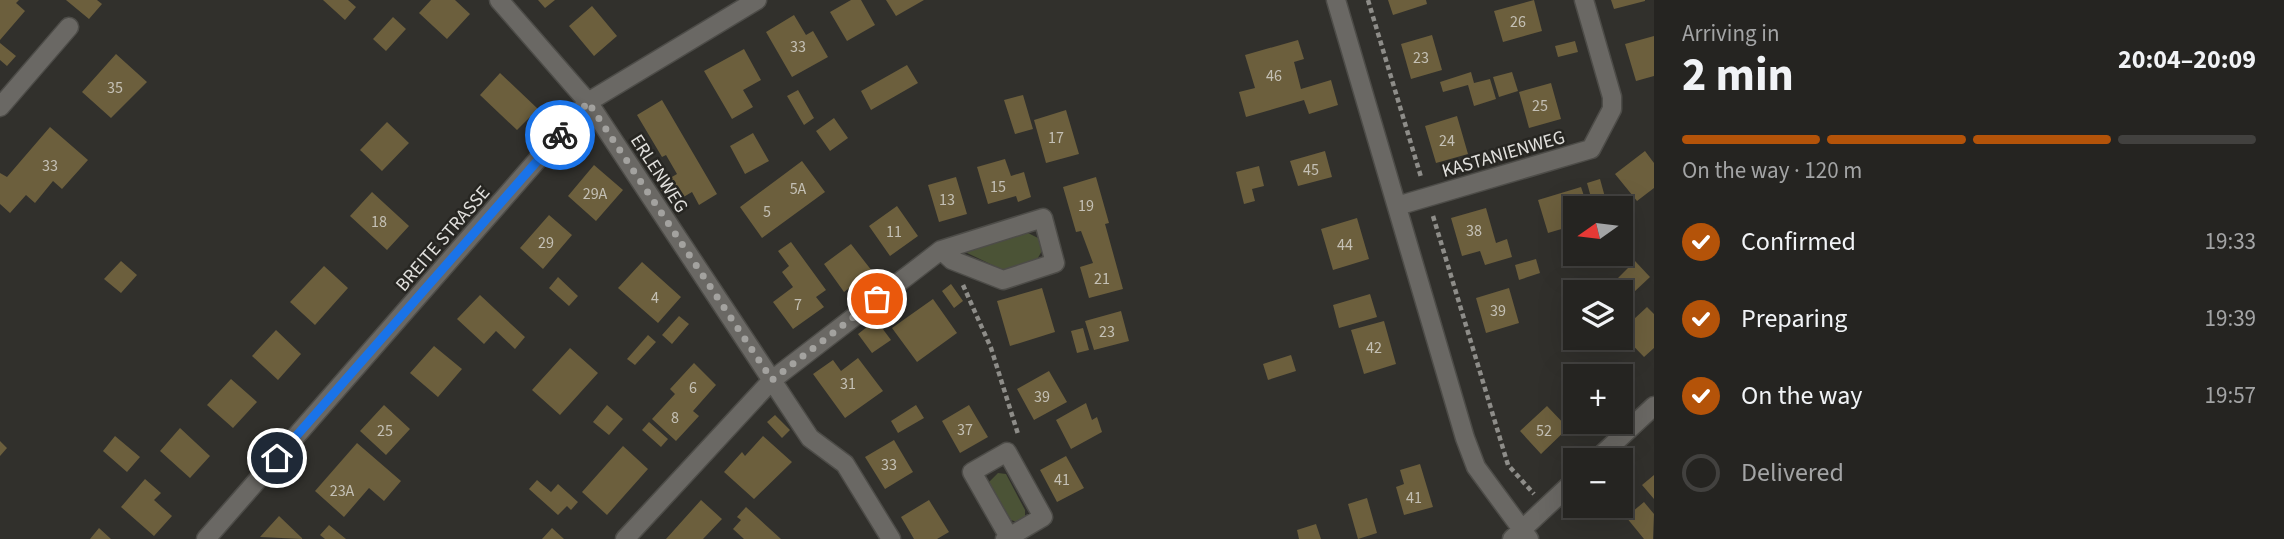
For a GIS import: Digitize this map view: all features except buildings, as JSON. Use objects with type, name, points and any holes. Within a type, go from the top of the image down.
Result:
[{"type":"street","name":"ERLENWEG","points":[[499,0],[588,102],[810,438],[845,464],[891,539]]},
{"type":"street","points":[[1336,0],[1472,457],[1521,536],[1563,491]]},
{"type":"street","name":"KASTANIENWEG","points":[[1396,206],[1591,149],[1612,109],[1612,97],[1584,0]]},
{"type":"street","name":"BREITE STRASSE","points":[[206,539],[588,102],[748,2]]},
{"type":"street","points":[[0,107],[69,27]]},
{"type":"street","points":[[625,539],[772,380],[946,255],[1043,218],[1055,263],[1003,280],[946,255]]},
{"type":"street","points":[[1609,448],[1654,406]]},
{"type":"street","points":[[1007,452],[1043,517],[1007,538],[972,472],[1007,452]]},
{"type":"path","points":[[1368,0],[1508,465],[1546,507]]},
{"type":"path","points":[[946,255],[990,348],[1018,436],[1007,452]]},
{"type":"green space","points":[[1026,232],[1040,239],[1043,249],[1035,263],[1005,271],[963,251]]},
{"type":"green space","points":[[998,473],[1006,474],[1025,510],[1025,517],[1017,522],[1011,520],[989,482]]},
{"type":"way so far","points":[[560,135],[588,102],[772,380],[877,299]]},
{"type":"route","points":[[277,458],[560,135]]}]
